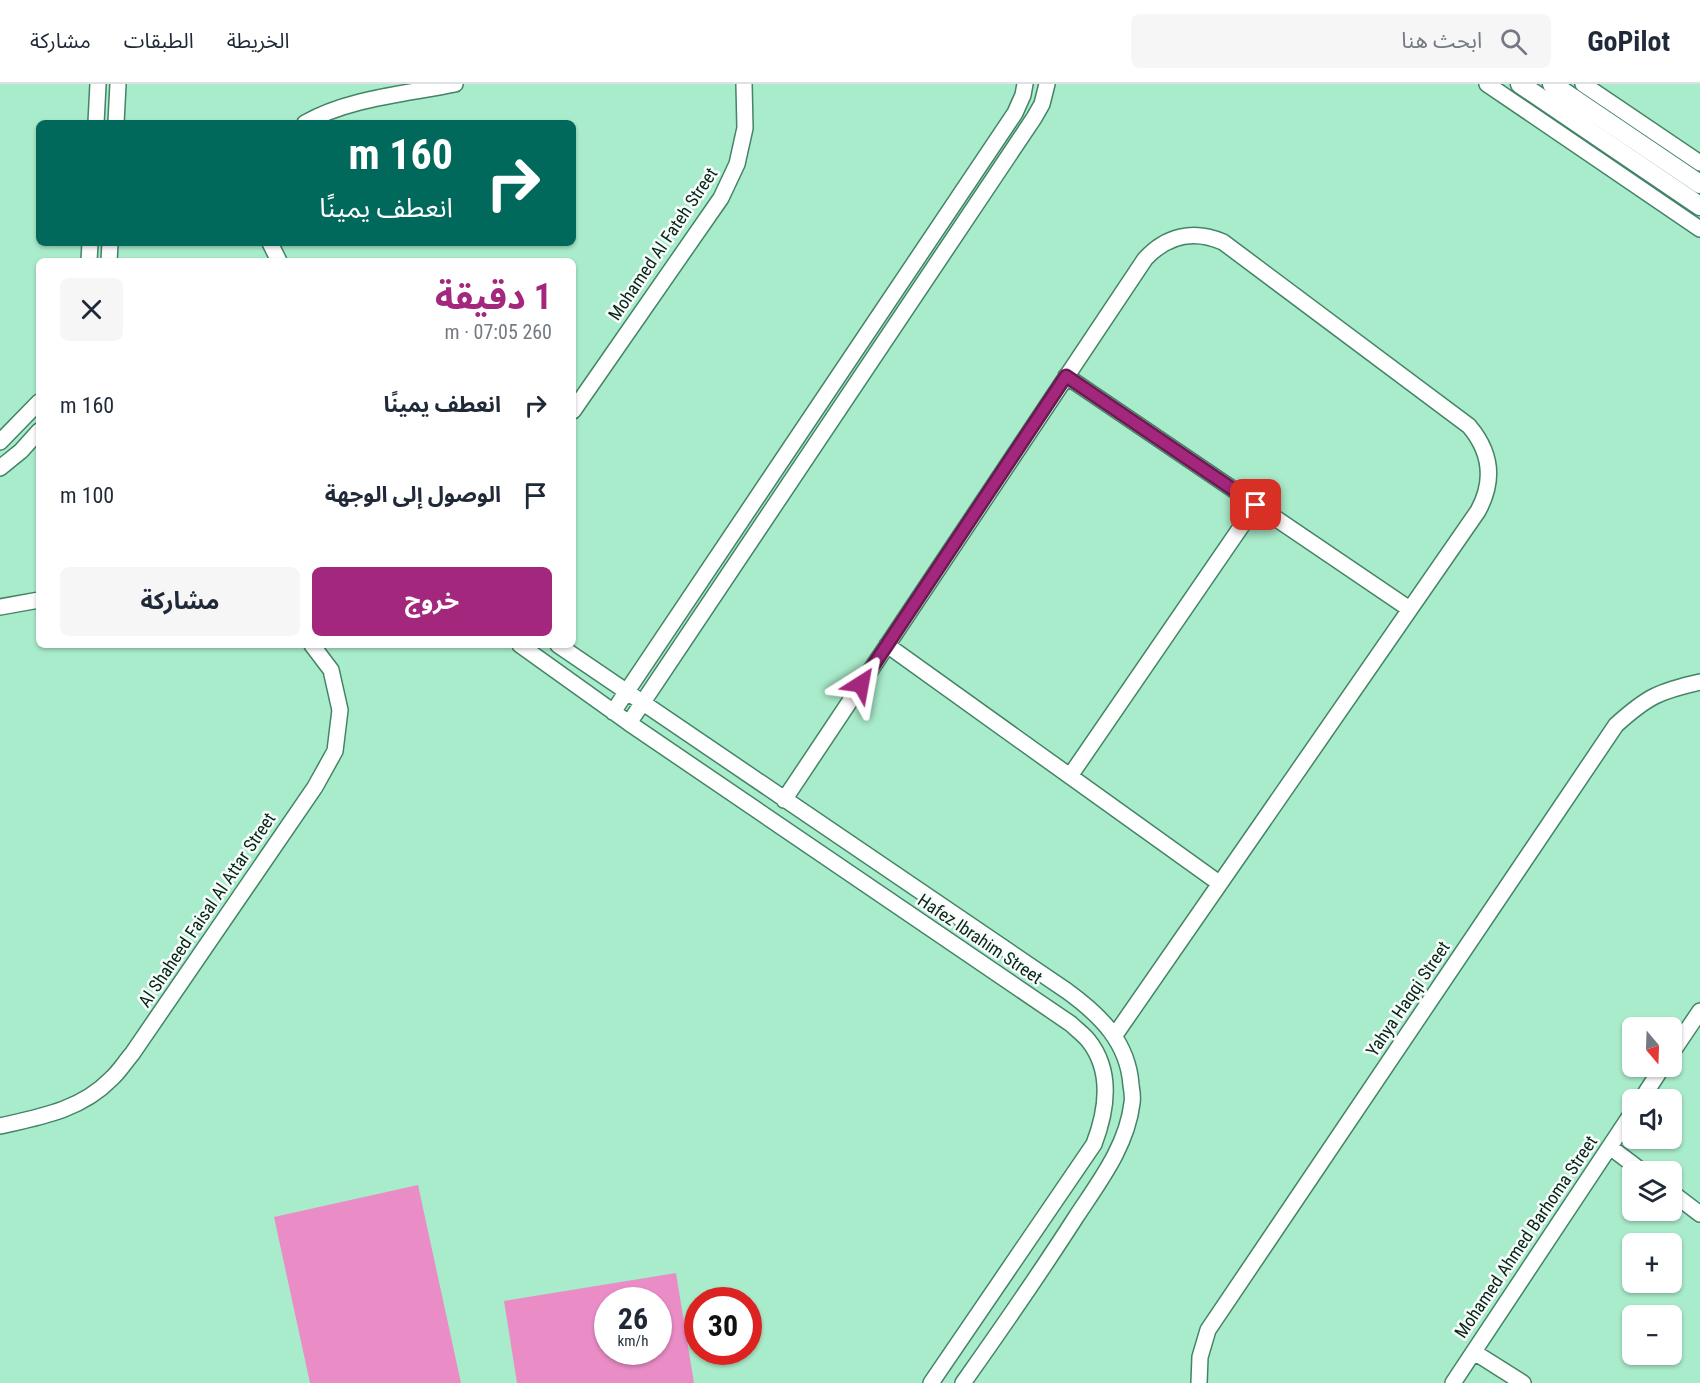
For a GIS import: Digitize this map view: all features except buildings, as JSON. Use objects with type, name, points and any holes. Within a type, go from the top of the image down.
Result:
[{"type":"street","points":[[96,120],[98,84]]},
{"type":"street","points":[[116,120],[118,84]]},
{"type":"street","points":[[310,120],[346,105],[454,84]]},
{"type":"street","name":"Mohamed Al Fateh Street","points":[[576,407],[721,198],[737,164],[746,128],[744,84]]},
{"type":"street","points":[[614,711],[1015,114],[1025,84]]},
{"type":"street","points":[[629,723],[1021,137],[1042,104],[1047,84]]},
{"type":"street","points":[[1487,84],[1700,230]]},
{"type":"street","points":[[1520,84],[1562,93],[1700,184]]},
{"type":"street","points":[[1583,84],[1700,163]]},
{"type":"street","points":[[1545,124],[1562,93]]},
{"type":"street","points":[[1562,93],[1700,206]]},
{"type":"street","points":[[1006,126],[1021,137]]},
{"type":"street","points":[[784,800],[1066,376],[1152,251],[1160,244],[1180,236],[1202,235],[1222,242],[1469,426],[1487,455],[1489,478],[1484,500],[1115,1035]]},
{"type":"street","points":[[1066,376],[1408,608]]},
{"type":"street","points":[[0,442],[36,405]]},
{"type":"street","points":[[0,468],[21,451],[36,434]]},
{"type":"street","points":[[1070,776],[1256,505]]},
{"type":"street","points":[[0,607],[36,601]]},
{"type":"street","points":[[887,645],[1219,883]]},
{"type":"street","name":"Al Shaheed Faisal Al Attar Street","points":[[0,1126],[51,1115],[83,1101],[110,1080],[132,1054],[315,787],[335,751],[340,710],[331,670],[314,648]]},
{"type":"street","name":"Hafez Ibrahim Street","points":[[524,648],[629,723],[1071,1024],[1088,1040],[1100,1061],[1106,1081],[1106,1103],[1094,1144],[931,1383]]},
{"type":"street","name":"Hafez Ibrahim Street","points":[[562,648],[1089,1007],[1105,1022],[1123,1048],[1131,1075],[1133,1102],[1126,1129],[1116,1153],[1045,1265],[963,1383]]},
{"type":"street","name":"Yahya Haqqi Street","points":[[1199,1383],[1200,1357],[1208,1330],[1616,725],[1640,703],[1669,689],[1700,682]]},
{"type":"street","points":[[937,933],[952,913]]},
{"type":"street","points":[[1682,1038],[1700,1011]]},
{"type":"street","name":"Mohamed Ahmed Barhoma Street","points":[[1453,1383],[1622,1128]]},
{"type":"street","points":[[1610,1147],[1628,1161]]},
{"type":"street","points":[[1682,1200],[1700,1214]]},
{"type":"street","points":[[1021,1251],[1045,1265]]},
{"type":"street","points":[[1474,1352],[1523,1383]]},
{"type":"shaded area","points":[[418,1185],[461,1383],[310,1383],[274,1217]]},
{"type":"shaded area","points":[[676,1273],[684,1322],[684,1365],[691,1365],[694,1383],[517,1383],[504,1301]]},
{"type":"route","points":[[861,684],[1066,376],[1256,505]]}]
